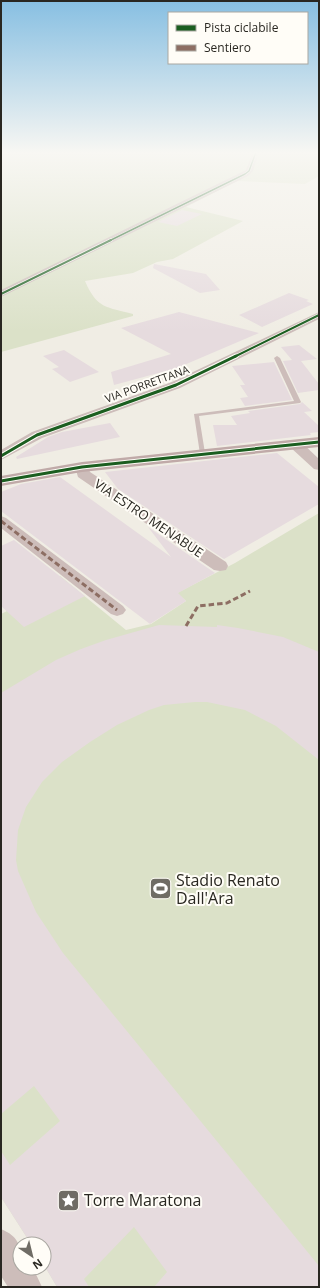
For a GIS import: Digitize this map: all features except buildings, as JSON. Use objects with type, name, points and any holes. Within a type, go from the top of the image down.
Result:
[{"type":"main road","points":[[1,481],[82,467],[202,453],[319,442]]},
{"type":"street","points":[[1,294],[168,212]]},
{"type":"street","name":"VIA PORRETTANA","points":[[1,456],[37,435],[176,385],[319,315]]},
{"type":"street","points":[[295,444],[319,466]]},
{"type":"street","name":"VIA ESTRO MENABUE","points":[[82,467],[83,474],[220,566]]},
{"type":"street","points":[[1,521],[117,610]]},
{"type":"street","points":[[1,1245],[26,1287]]},
{"type":"lane","points":[[202,453],[196,415],[298,402],[277,358]]},
{"type":"green space","points":[[1,212],[207,212],[243,221],[173,259],[157,262],[133,273],[85,281],[89,290],[99,302],[110,308],[133,314],[133,316],[1,352]]},
{"type":"green space","name":"Stadio Renato Dall'Ara","points":[[319,513],[319,1287],[57,1287],[50,1276],[52,1276],[52,1236],[26,1236],[1,1197],[1,614],[7,611],[1,605],[60,576],[126,630],[151,624],[186,601],[177,593],[235,563]]},
{"type":"marked path","points":[[1,521],[117,610]]},
{"type":"marked path","points":[[186,626],[194,610],[198,606],[216,606],[227,603],[250,591]]},
{"type":"cycle path","points":[[1,294],[168,212]]},
{"type":"cycle path","points":[[1,456],[37,435],[176,385],[319,315]]},
{"type":"cycle path","points":[[1,481],[82,467],[319,442]]},
{"type":"place","name":"Stadio Renato Dall'Ara","points":[[160,889]]},
{"type":"place","name":"Torre Maratona","points":[[68,1200]]}]
